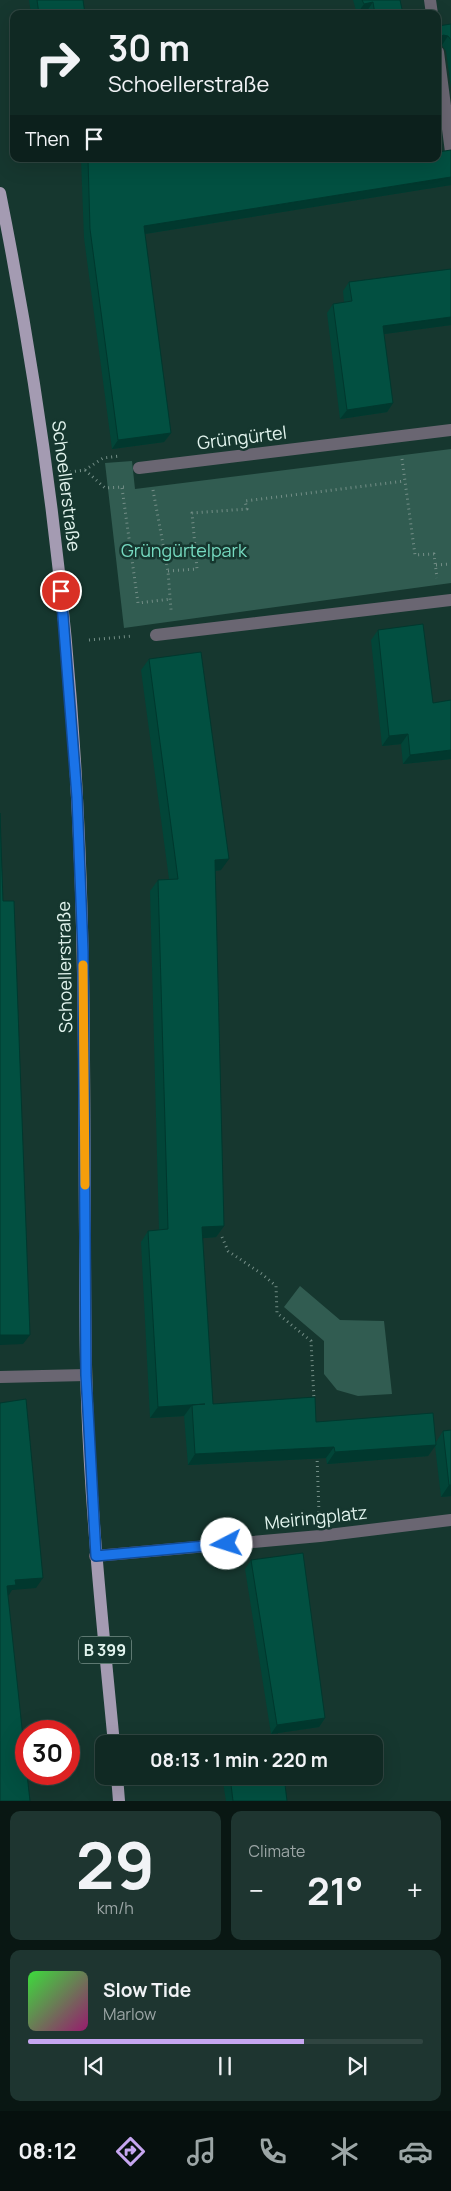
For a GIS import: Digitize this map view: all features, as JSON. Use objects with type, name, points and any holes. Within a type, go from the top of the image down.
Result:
[{"type":"main road","name":"Schoellerstraße","points":[[0,193],[23,313],[48,476],[66,642],[77,797],[83,952],[86,1375],[96,1556],[113,1735]]},
{"type":"main road","points":[[118,1785],[119,1801]]},
{"type":"street","points":[[441,75],[451,152]]},
{"type":"street","name":"Grüngürtel","points":[[139,468],[451,430]]},
{"type":"street","points":[[156,635],[446,600]]},
{"type":"street","points":[[0,1377],[86,1375]]},
{"type":"street","name":"Meiringplatz","points":[[96,1556],[320,1536],[451,1520]]},
{"type":"path","points":[[400,436],[415,555],[434,554],[446,600]]},
{"type":"path","points":[[48,476],[85,470],[103,458],[132,455],[139,468],[152,482],[168,571],[172,619],[180,631]]},
{"type":"path","points":[[85,470],[105,488],[130,486]]},
{"type":"path","points":[[168,571],[197,569],[192,513],[247,509],[245,501],[405,481]]},
{"type":"path","points":[[122,488],[138,602],[171,598]]},
{"type":"path","points":[[436,565],[451,564]]},
{"type":"path","points":[[66,642],[156,635]]},
{"type":"path","points":[[222,1237],[228,1251],[276,1286],[277,1313],[311,1341],[314,1409]]},
{"type":"path","points":[[316,1448],[320,1536]]},
{"type":"green space","name":"Grüngürtelpark","points":[[451,449],[451,583],[124,628],[105,463],[132,461],[135,489]]},
{"type":"green space","points":[[300,1286],[340,1320],[384,1321],[392,1394],[358,1396],[337,1390],[324,1374],[324,1341],[284,1307]]},
{"type":"building","points":[[37,0],[83,0],[84,10],[38,10]]},
{"type":"building","points":[[362,0],[400,0],[402,10],[374,10],[373,2],[364,4]]},
{"type":"building","points":[[451,24],[451,40],[448,36],[443,35],[441,37],[441,26]]},
{"type":"building","points":[[451,150],[451,177],[144,226],[171,433],[118,440],[90,229],[88,162],[441,162],[441,152]]},
{"type":"building","points":[[451,269],[451,317],[383,326],[393,403],[347,410],[333,304],[352,301],[349,282]]},
{"type":"building","points":[[423,624],[433,703],[451,700],[451,750],[410,755],[408,734],[389,736],[378,630]]},
{"type":"building","points":[[201,652],[229,859],[215,860],[224,1226],[202,1227],[213,1404],[315,1397],[316,1422],[433,1413],[436,1445],[335,1452],[334,1447],[195,1454],[192,1405],[205,1404],[158,1407],[148,1231],[168,1229],[158,880],[178,879],[149,659]]},
{"type":"building","points":[[0,813],[3,901],[14,901],[30,1335],[0,1335]]},
{"type":"building","points":[[26,1399],[43,1578],[15,1580],[16,1585],[7,1586],[21,1720],[15,1720],[15,1785],[28,1785],[30,1801],[0,1801],[0,1403]]},
{"type":"building","points":[[451,1430],[451,1485],[449,1485],[443,1431]]},
{"type":"building","points":[[303,1553],[325,1718],[277,1725],[251,1560]]},
{"type":"building","points":[[231,1785],[285,1785],[287,1801],[233,1801]]},
{"type":"slow traffic","points":[[83,965],[85,1185]]},
{"type":"route","points":[[61,591],[77,797],[83,952],[86,1375],[96,1556],[227,1544]]}]
